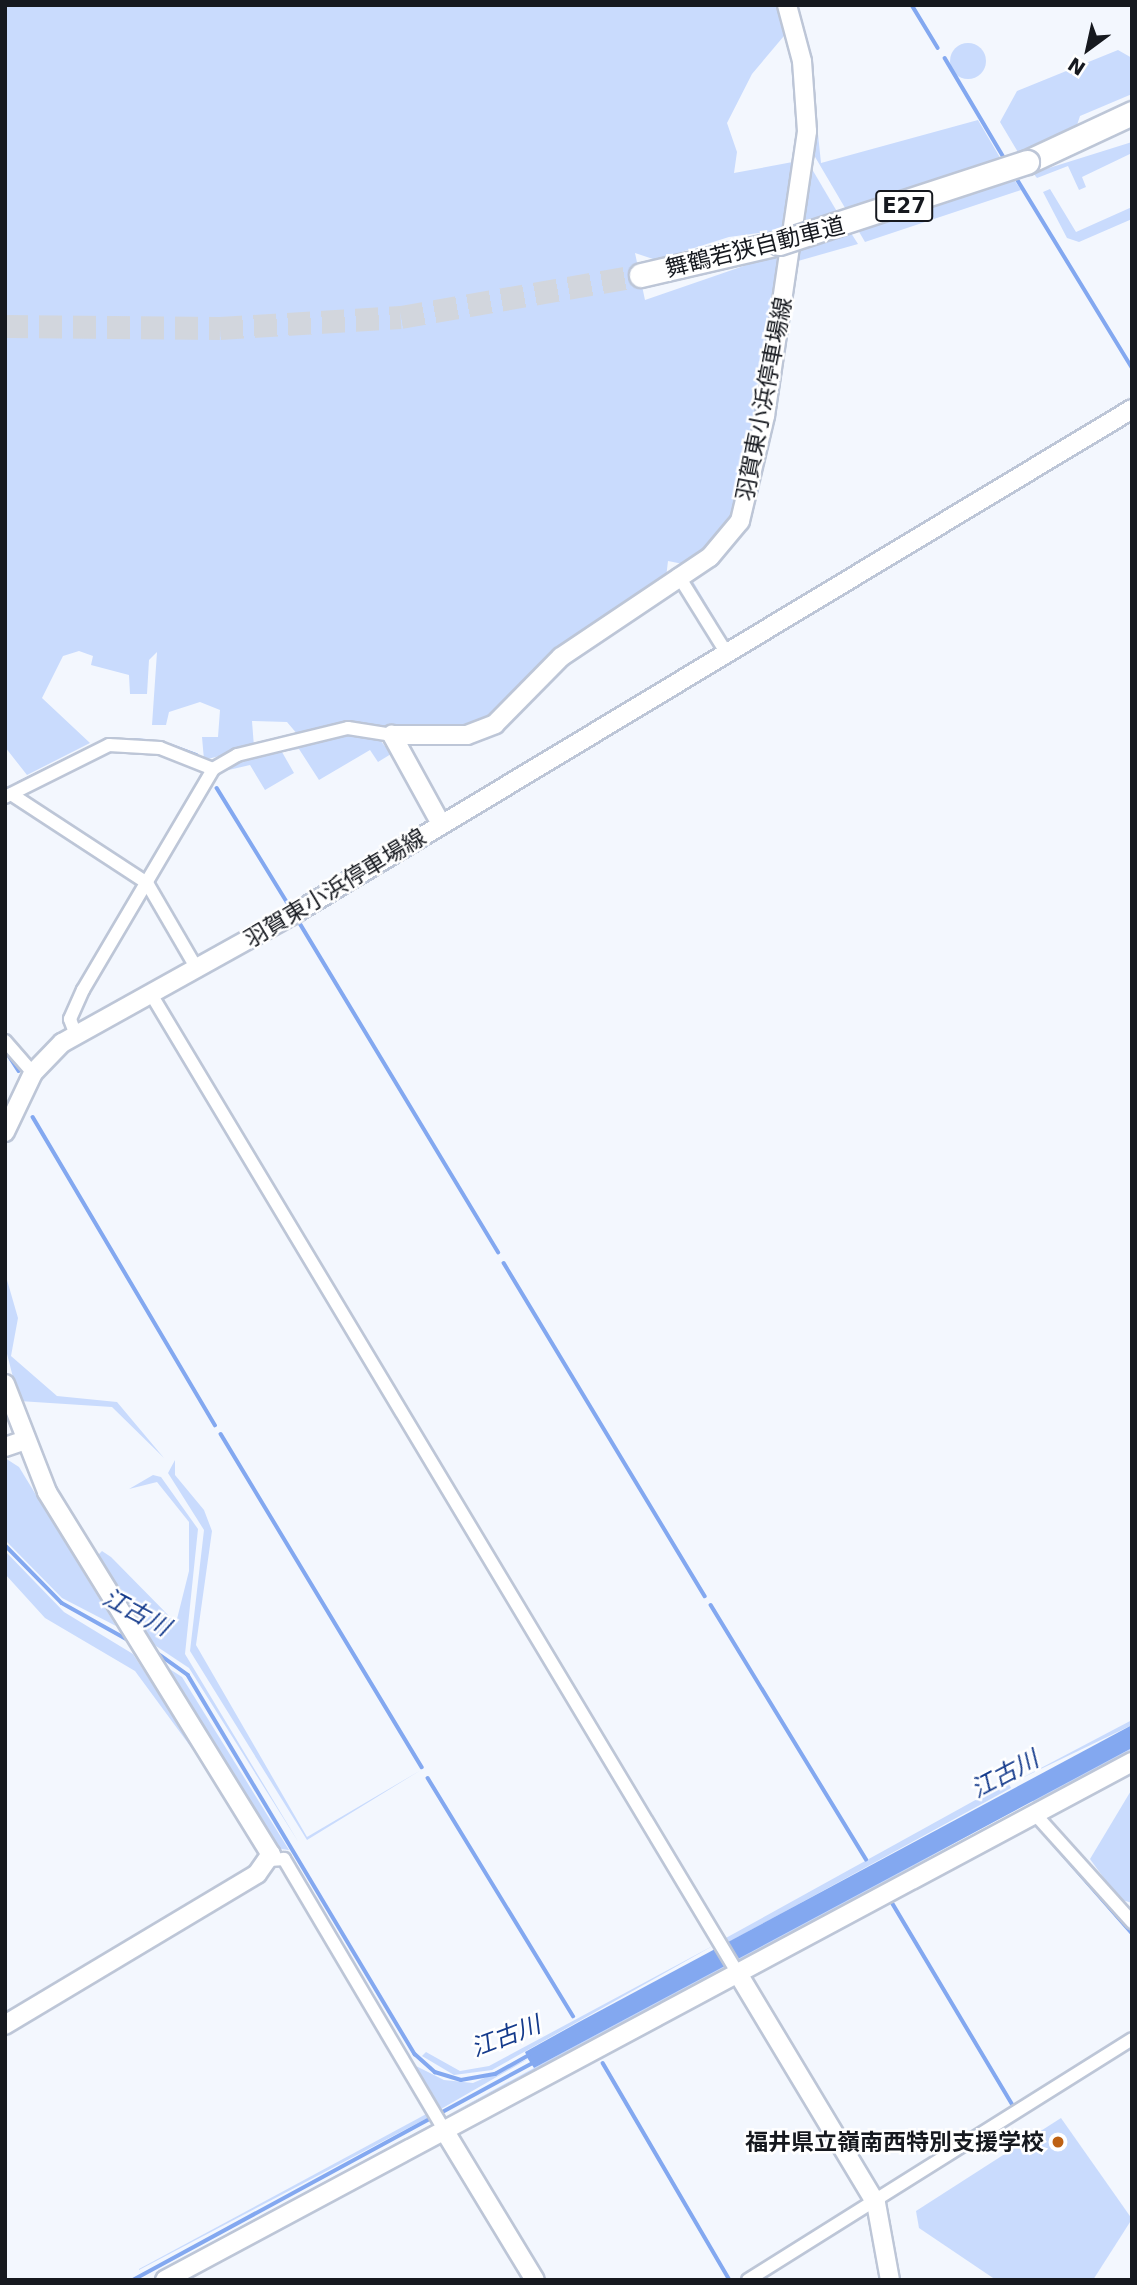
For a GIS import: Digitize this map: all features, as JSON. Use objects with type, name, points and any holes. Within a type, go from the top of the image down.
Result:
[{"type":"highway","name":"舞鶴若狭自動車道","points":[[1027,162],[1132,113]]},
{"type":"highway","name":"舞鶴若狭自動車道","points":[[641,275],[779,243],[1027,162],[1132,124]]},
{"type":"street","name":"羽賀東小浜停車場線","points":[[5,1132],[33,1073],[76,1035],[197,969],[441,824],[392,735],[467,735],[495,724],[580,641],[678,575],[710,557],[740,521],[765,415],[807,131],[804,72],[787,5]]},
{"type":"street","points":[[441,824],[1132,408]]},
{"type":"street","points":[[678,575],[726,652]]},
{"type":"street","points":[[76,1035],[70,1026],[75,1007],[213,769],[237,755],[340,730],[373,728],[392,735]]},
{"type":"street","points":[[8,795],[109,746],[160,748],[213,769]]},
{"type":"street","points":[[8,795],[147,883],[197,969]]},
{"type":"street","points":[[151,994],[876,2203],[890,2280]]},
{"type":"street","points":[[5,1041],[33,1073]]},
{"type":"street","points":[[5,1384],[14,1444],[265,1836],[270,1860]]},
{"type":"street","points":[[165,2280],[441,2121],[1132,1762]]},
{"type":"street","points":[[1034,1813],[1132,1922]]},
{"type":"street","points":[[5,2025],[257,1874],[270,1860],[284,1859],[535,2280]]},
{"type":"street","points":[[748,2280],[876,2203],[1132,2039]]},
{"type":"shaded area","points":[[5,5],[780,5],[789,30],[752,74],[727,123],[737,152],[734,173],[798,161],[789,229],[729,237],[656,260],[635,253],[645,300],[784,252],[759,420],[736,519],[704,555],[683,564],[668,561],[666,578],[482,726],[391,730],[360,723],[298,735],[287,722],[252,721],[254,747],[204,760],[202,737],[218,737],[220,710],[200,702],[169,712],[166,725],[152,725],[157,652],[149,660],[147,694],[130,694],[129,675],[91,665],[93,656],[79,651],[63,656],[42,698],[90,743],[27,775],[5,747]]},
{"type":"shaded area","points":[[794,5],[811,53],[817,120],[814,117]]},
{"type":"shaded area","points":[[968,43],[980,49],[986,61],[980,73],[968,79],[956,73],[950,61],[956,49]]},
{"type":"shaded area","points":[[1118,50],[1132,58],[1132,94],[1080,116],[1076,128],[1019,154],[1000,122],[1017,91]]},
{"type":"shaded area","points":[[978,120],[1002,161],[848,213],[811,150],[818,134],[821,163]]},
{"type":"shaded area","points":[[1132,142],[1132,153],[1082,177],[1086,187],[1079,190],[1068,166],[1037,178],[1033,173]]},
{"type":"shaded area","points":[[809,164],[839,215],[800,227]]},
{"type":"shaded area","points":[[1013,178],[1021,190],[865,242],[858,230]]},
{"type":"shaded area","points":[[1050,189],[1076,232],[1132,207],[1132,219],[1079,242],[1067,238],[1043,192]]},
{"type":"shaded area","points":[[851,233],[858,244],[798,261],[773,416],[750,517],[729,552],[691,578],[726,637],[687,578],[726,548],[747,516],[796,248]]},
{"type":"shaded area","points":[[564,665],[489,739],[461,746],[402,742],[460,740]]},
{"type":"shaded area","points":[[348,733],[377,736],[391,754],[378,762],[370,750],[319,780],[299,749],[282,752],[294,773],[265,790],[250,765],[220,772],[238,760]]},
{"type":"shaded area","points":[[5,1273],[18,1318],[11,1356],[57,1396],[117,1402],[164,1458],[112,1407],[19,1401],[5,1346]]},
{"type":"shaded area","points":[[5,1458],[19,1467],[116,1626],[62,1598],[5,1540]]},
{"type":"shaded area","points":[[175,1460],[175,1475],[204,1510],[212,1531],[196,1645],[307,1837],[421,1770],[307,1840],[190,1651],[204,1530],[168,1473]]},
{"type":"shaded area","points":[[153,1475],[161,1477],[198,1529],[185,1654],[299,1843],[189,1668],[147,1640],[96,1557],[102,1551],[111,1557],[176,1623],[189,1571],[189,1522],[157,1482],[129,1489]]},
{"type":"shaded area","points":[[5,1551],[64,1612],[133,1654],[210,1773],[135,1671],[45,1618],[5,1574]]},
{"type":"shaded area","points":[[162,1664],[182,1677],[289,1850],[281,1849]]},
{"type":"shaded area","points":[[1132,1720],[1132,1725],[1020,1779]]},
{"type":"shaded area","points":[[1132,1748],[1132,1751],[1033,1802],[1032,1800]]},
{"type":"shaded area","points":[[1008,1782],[1011,1788],[727,1943],[724,1939]]},
{"type":"shaded area","points":[[1132,1789],[1132,1903],[1119,1899],[1090,1859]]},
{"type":"shaded area","points":[[1022,1806],[741,1961],[736,1959]]},
{"type":"shaded area","points":[[293,1858],[410,2058],[408,2060],[291,1861]]},
{"type":"shaded area","points":[[718,1943],[492,2070],[454,2075],[422,2056],[426,2052],[460,2071],[489,2066]]},
{"type":"shaded area","points":[[729,1963],[730,1967],[448,2115],[534,2068]]},
{"type":"shaded area","points":[[528,2059],[441,2109],[414,2065],[444,2080],[473,2083]]},
{"type":"shaded area","points":[[430,2112],[431,2116],[139,2270],[139,2269]]},
{"type":"shaded area","points":[[1061,2118],[1132,2219],[1093,2280],[996,2280],[919,2228],[916,2211]]},
{"type":"shaded area","points":[[436,2122],[437,2124],[145,2278]]},
{"type":"water","points":[[1132,1725],[1132,1748],[534,2068],[528,2059],[525,2052],[579,2022]]},
{"type":"waterway","points":[[912,5],[938,48]]},
{"type":"waterway","points":[[945,58],[1005,159]]},
{"type":"waterway","points":[[1014,174],[1132,367]]},
{"type":"waterway","points":[[127,740],[146,741]]},
{"type":"waterway","points":[[169,745],[196,755]]},
{"type":"waterway","points":[[19,783],[90,748]]},
{"type":"waterway","points":[[217,788],[287,902]]},
{"type":"waterway","points":[[298,920],[498,1252]]},
{"type":"waterway","points":[[8,1054],[19,1071]]},
{"type":"waterway","points":[[33,1117],[215,1425]]},
{"type":"waterway","points":[[504,1263],[705,1596]]},
{"type":"waterway","points":[[221,1434],[422,1767]]},
{"type":"waterway","name":"江古川","points":[[5,1545],[62,1603],[130,1641]]},
{"type":"waterway","points":[[711,1605],[866,1859]]},
{"type":"waterway","name":"江古川","points":[[153,1650],[188,1675],[415,2054],[435,2072],[461,2080],[495,2074],[528,2056]]},
{"type":"waterway","points":[[428,1778],[573,2016]]},
{"type":"waterway","points":[[1052,1842],[1132,1933]]},
{"type":"waterway","points":[[893,1904],[1013,2105]]},
{"type":"waterway","points":[[133,2280],[534,2062]]},
{"type":"waterway","points":[[603,2063],[730,2280]]},
{"type":"tunnel","points":[[5,326],[220,328],[401,317],[641,275]]},
{"type":"place","name":"福井県立嶺南西特別支援学校","points":[[1058,2142]]}]
